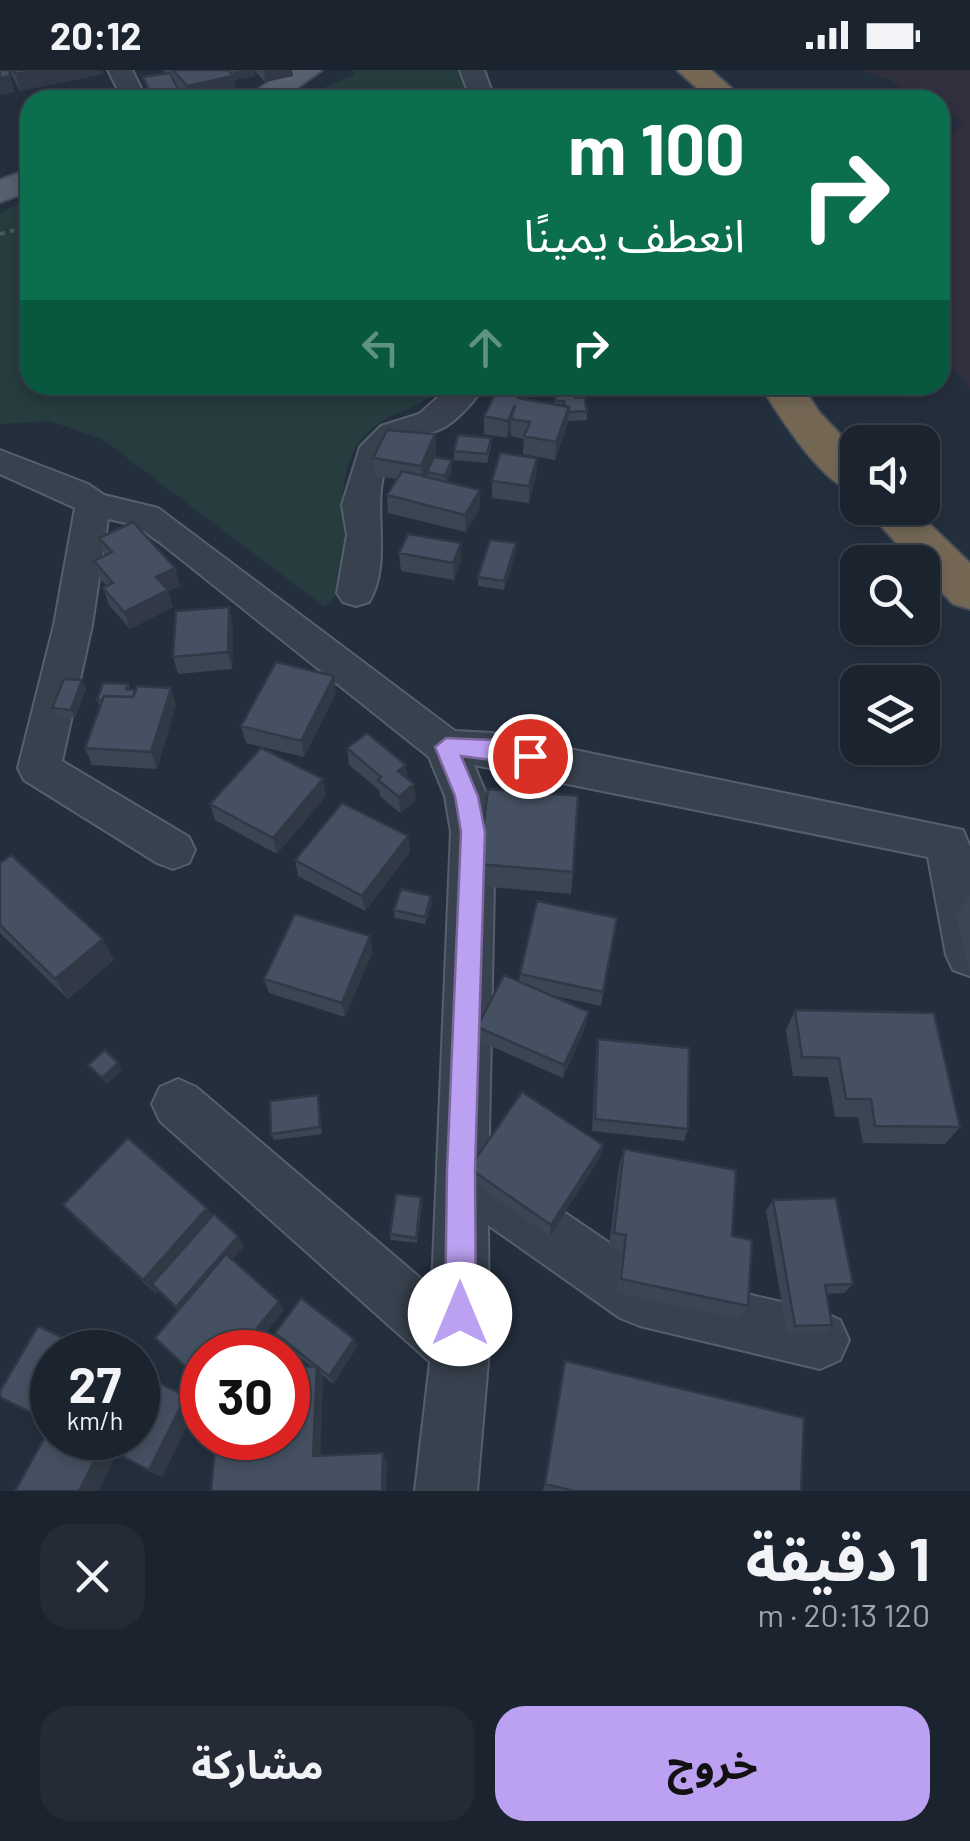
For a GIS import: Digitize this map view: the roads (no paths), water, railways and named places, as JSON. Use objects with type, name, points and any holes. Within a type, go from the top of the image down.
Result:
[{"type":"highway","points":[[692,70],[716,90]]},
{"type":"highway","points":[[723,70],[746,90]]},
{"type":"highway","points":[[787,395],[803,420],[840,460]]},
{"type":"highway","points":[[825,395],[851,425]]},
{"type":"highway","points":[[940,509],[970,536]]},
{"type":"highway","points":[[904,525],[970,592]]},
{"type":"main road","points":[[275,90],[307,70]]},
{"type":"street","points":[[356,593],[366,535],[360,506],[376,447],[393,433],[430,421],[461,395]]},
{"type":"street","points":[[0,461],[76,492],[92,504],[146,516],[446,747],[466,796],[473,832],[461,1171],[460,1350],[446,1491]]},
{"type":"street","points":[[92,504],[73,625],[39,768],[173,850]]},
{"type":"street","points":[[446,747],[492,749],[946,843],[970,955]]},
{"type":"street","points":[[178,1104],[460,1350]]},
{"type":"street","points":[[461,1171],[640,1298],[820,1340]]}]
